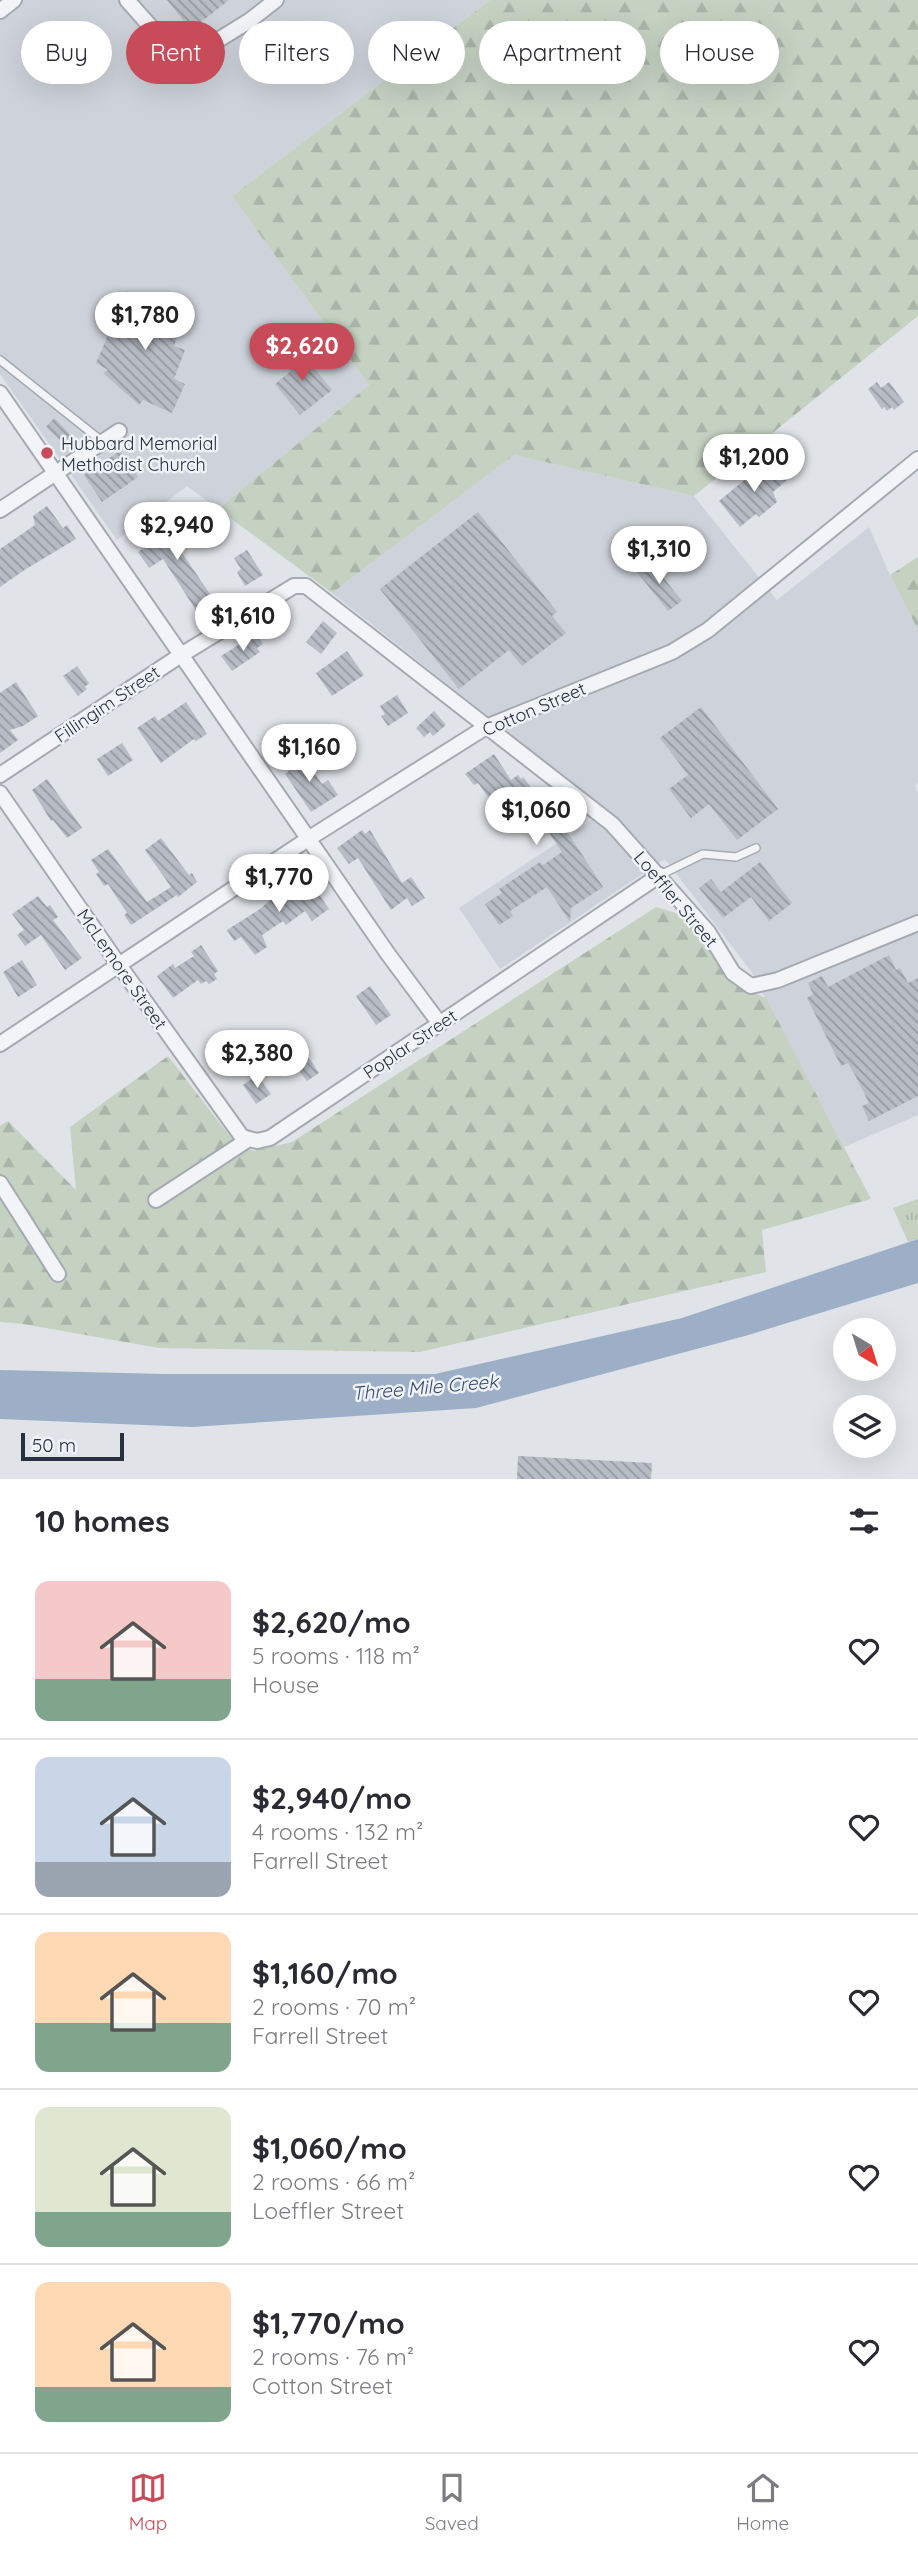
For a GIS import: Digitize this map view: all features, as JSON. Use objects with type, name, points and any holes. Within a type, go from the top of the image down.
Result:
[{"type":"street","points":[[0,11],[14,0]]},
{"type":"street","points":[[127,0],[173,52],[202,50],[249,21],[276,0]]},
{"type":"street","points":[[0,393],[440,1024]]},
{"type":"street","points":[[0,510],[119,431]]},
{"type":"street","name":"Cotton Street","points":[[0,1044],[309,839],[486,727],[672,652],[708,630],[918,459]]},
{"type":"street","name":"Fillingim Street","points":[[0,775],[181,655],[294,586],[306,586],[356,625]]},
{"type":"street","name":"Loeffler Street","points":[[356,625],[612,824],[708,932],[733,973],[751,986],[778,980],[918,923]]},
{"type":"street","name":"McLemore Street","points":[[0,793],[242,1138],[249,1139]]},
{"type":"street","name":"Poplar Street","points":[[156,1200],[249,1139],[270,1139],[660,875]]},
{"type":"street","points":[[0,1183],[58,1274]]},
{"type":"lane","points":[[0,360],[103,442]]},
{"type":"lane","points":[[660,875],[703,853],[736,857],[757,848]]},
{"type":"shaded area","points":[[0,0],[490,0],[462,21],[368,21],[368,84],[379,84],[232,196],[369,385],[218,509],[187,486],[117,540],[0,374]]},
{"type":"shaded area","points":[[514,455],[694,496],[777,600],[869,527],[918,630],[918,783],[915,786],[918,792],[918,1115],[844,1147],[751,971],[665,859],[500,969],[459,908],[607,810],[332,593]]},
{"type":"green space","points":[[490,0],[918,0],[918,316],[694,496],[514,455],[332,593],[218,509],[369,385],[232,196],[379,84],[465,84],[465,21],[462,21]]},
{"type":"green space","points":[[918,557],[918,630],[890,575]]},
{"type":"green space","points":[[656,907],[685,916],[734,985],[766,998],[871,1199],[762,1230],[766,1272],[420,1352],[159,1348],[0,1322],[0,1126],[8,1121],[76,1190],[70,1127],[168,1056],[232,1139],[253,1151],[292,1142]]},
{"type":"green space","points":[[918,1199],[918,1239],[908,1242],[893,1208]]},
{"type":"water","name":"Three Mile Creek","points":[[918,1239],[918,1283],[745,1336],[476,1408],[192,1427],[0,1419],[0,1370],[165,1374],[435,1374],[682,1318]]},
{"type":"building","points":[[167,0],[229,0],[202,21],[184,21]]},
{"type":"building","points":[[127,291],[161,307],[164,300],[187,310],[174,346],[185,350],[174,379],[185,384],[172,413],[143,400],[139,405],[103,373],[108,370],[96,363]]},
{"type":"building","points":[[298,348],[332,390],[300,415],[275,384],[291,371],[283,360]]},
{"type":"building","points":[[877,382],[881,388],[889,382],[904,402],[894,410],[892,407],[887,411],[884,407],[882,409],[868,389]]},
{"type":"building","points":[[54,418],[71,435],[64,444],[46,427]]},
{"type":"building","points":[[120,451],[138,477],[102,502],[84,475]]},
{"type":"building","points":[[770,459],[787,480],[773,492],[777,502],[759,517],[756,514],[740,527],[719,501]]},
{"type":"building","points":[[47,506],[63,528],[67,525],[76,539],[0,587],[0,549],[35,525],[33,516]]},
{"type":"building","points":[[478,512],[557,612],[552,616],[566,633],[522,666],[509,650],[459,689],[380,589]]},
{"type":"building","points":[[175,514],[192,537],[178,547],[214,600],[208,604],[211,608],[199,615],[163,559],[149,568],[138,552],[159,537],[154,530]]},
{"type":"building","points":[[247,550],[263,575],[245,586],[237,572],[241,569],[234,558]]},
{"type":"building","points":[[650,561],[682,601],[668,611],[637,572]]},
{"type":"building","points":[[323,621],[337,633],[321,654],[306,642]]},
{"type":"building","points":[[256,634],[263,644],[257,648],[260,652],[232,671],[221,656]]},
{"type":"building","points":[[347,651],[364,675],[332,696],[316,673]]},
{"type":"building","points":[[77,666],[89,683],[85,687],[87,689],[78,696],[63,676]]},
{"type":"building","points":[[16,682],[38,716],[23,726],[10,730],[18,740],[0,753],[0,693]]},
{"type":"building","points":[[397,695],[408,713],[388,726],[381,716],[385,714],[380,706]]},
{"type":"building","points":[[186,702],[207,734],[196,741],[194,739],[161,763],[137,728],[155,716],[158,721]]},
{"type":"building","points":[[701,707],[778,809],[737,840],[709,804],[691,818],[669,789],[688,775],[660,738]]},
{"type":"building","points":[[434,711],[446,725],[433,736],[430,732],[424,737],[416,728]]},
{"type":"building","points":[[122,743],[133,760],[108,776],[97,759]]},
{"type":"building","points":[[306,753],[314,764],[310,767],[322,784],[328,780],[338,795],[311,812],[285,774],[289,771],[286,767]]},
{"type":"building","points":[[494,754],[511,780],[518,775],[521,779],[523,777],[558,822],[564,819],[572,830],[568,833],[603,887],[571,908],[570,922],[547,887],[510,911],[513,916],[499,925],[485,904],[502,893],[499,889],[540,862],[543,865],[562,852],[539,818],[526,827],[510,802],[498,811],[478,783],[474,785],[465,774]]},
{"type":"building","points":[[47,779],[82,828],[67,838],[53,820],[51,821],[32,790]]},
{"type":"building","points":[[362,830],[365,834],[370,830],[402,883],[411,877],[425,898],[412,906],[407,898],[391,910],[358,858],[349,864],[337,848]]},
{"type":"building","points":[[161,838],[197,882],[178,897],[177,895],[131,925],[124,915],[127,913],[108,884],[104,886],[96,874],[99,872],[91,860],[108,849],[147,902],[171,887],[145,850]]},
{"type":"building","points":[[760,862],[792,903],[769,921],[751,897],[723,918],[699,888],[711,879],[721,892]]},
{"type":"building","points":[[306,876],[329,909],[312,921],[305,911],[286,925],[283,921],[262,935],[267,947],[255,955],[241,937],[234,941],[227,930]]},
{"type":"building","points":[[38,896],[47,907],[50,905],[58,917],[53,920],[82,958],[65,970],[41,935],[25,946],[17,935],[24,930],[12,914]]},
{"type":"building","points":[[201,945],[218,971],[214,974],[217,979],[209,984],[206,981],[201,984],[198,980],[173,998],[157,976],[173,964],[175,968],[194,956],[191,952]]},
{"type":"building","points":[[889,955],[896,970],[900,968],[908,983],[918,978],[918,1096],[869,1121],[862,1106],[869,1103],[848,1063],[841,1066],[807,998],[813,994],[808,983],[822,976],[828,987]]},
{"type":"building","points":[[22,960],[37,985],[18,997],[3,972]]},
{"type":"building","points":[[370,986],[391,1015],[376,1025],[356,996]]},
{"type":"building","points":[[302,1047],[319,1073],[307,1081],[288,1057]]},
{"type":"building","points":[[257,1075],[271,1094],[256,1104],[243,1085]]},
{"type":"building","points":[[518,1456],[652,1463],[651,1479],[517,1479]]},
{"type":"place","name":"Hubbard Memorial Methodist Church","points":[[47,453]]}]
